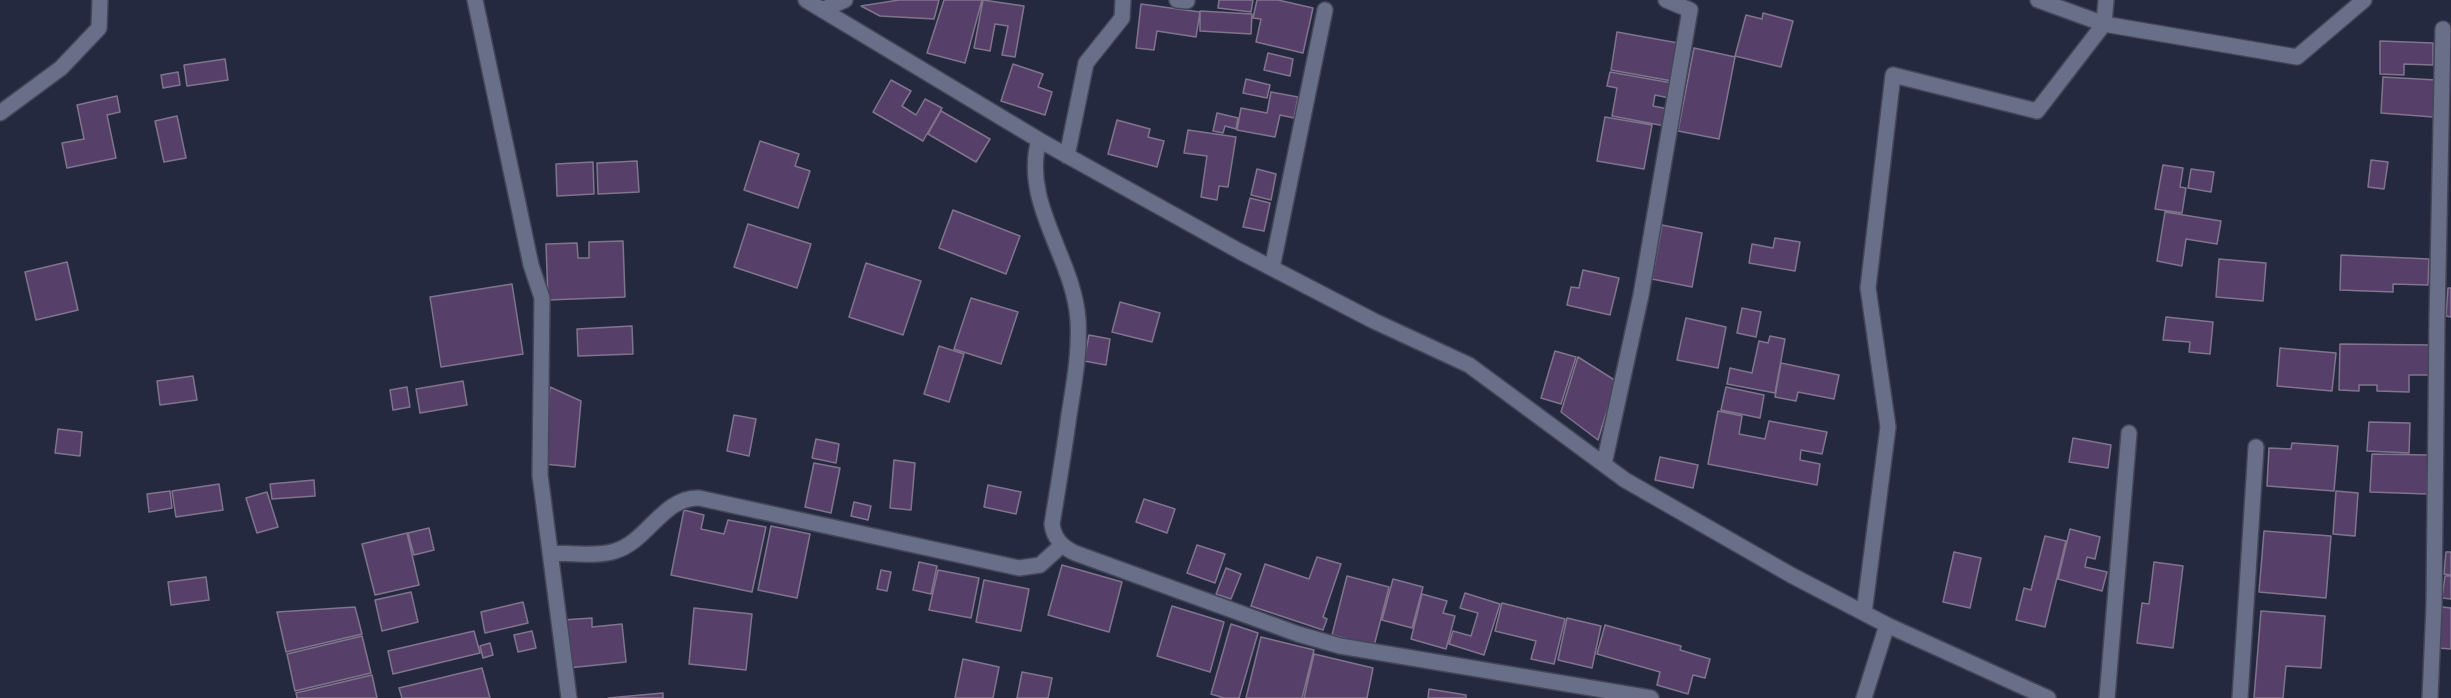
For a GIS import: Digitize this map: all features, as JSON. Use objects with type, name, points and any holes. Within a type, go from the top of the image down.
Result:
[{"type":"street","points":[[0,113],[60,68],[99,28],[100,0]]},
{"type":"street","points":[[475,0],[531,264],[543,298],[540,475],[569,698]]},
{"type":"street","points":[[806,0],[1068,156],[1272,268],[1374,321],[1469,365],[1625,480],[1718,533],[1887,625],[2048,698]]},
{"type":"street","points":[[822,10],[844,0]]},
{"type":"street","points":[[1068,156],[1086,63],[1122,18],[1123,0]]},
{"type":"street","points":[[1177,0],[1187,1]]},
{"type":"street","points":[[1604,464],[1641,295],[1690,10],[1666,0]]},
{"type":"street","points":[[2038,0],[2104,24],[2297,57],[2364,0]]},
{"type":"street","points":[[1864,613],[1888,426],[1868,288],[1893,75],[2037,111],[2104,24],[2106,0]]},
{"type":"street","points":[[1272,268],[1325,10]]},
{"type":"street","points":[[2430,698],[2434,605],[2443,29]]},
{"type":"street","points":[[1039,140],[1035,178],[1067,270],[1078,318],[1077,367],[1052,524],[1053,532],[1062,545],[1075,553],[1253,618],[1340,646],[1651,698]]},
{"type":"street","points":[[2107,698],[2129,433]]},
{"type":"street","points":[[2240,698],[2256,447]]},
{"type":"street","points":[[550,553],[612,552],[629,545],[670,508],[689,498],[699,498],[1019,568],[1040,565],[1062,545]]},
{"type":"street","points":[[1864,698],[1887,625]]},
{"type":"building","points":[[899,0],[939,0],[934,19],[880,16],[861,6]]},
{"type":"building","points":[[944,0],[982,0],[965,63],[927,53]]},
{"type":"building","points":[[983,0],[1024,6],[1015,57],[1002,55],[1008,26],[995,24],[990,51],[974,48]]},
{"type":"building","points":[[1219,0],[1253,0],[1251,12],[1218,8]]},
{"type":"building","points":[[1257,0],[1278,0],[1313,8],[1303,53],[1256,42],[1261,19],[1253,18]]},
{"type":"building","points":[[1141,4],[1200,12],[1196,37],[1157,31],[1154,50],[1136,48]]},
{"type":"building","points":[[1200,11],[1252,14],[1251,34],[1200,31]]},
{"type":"building","points":[[1763,13],[1793,21],[1781,67],[1735,56],[1746,15],[1762,19]]},
{"type":"building","points":[[1617,32],[1678,43],[1672,81],[1611,70]]},
{"type":"building","points":[[2380,41],[2433,43],[2433,65],[2404,64],[2404,75],[2380,74]]},
{"type":"building","points":[[1694,48],[1735,57],[1719,139],[1678,131]]},
{"type":"building","points":[[1268,53],[1293,59],[1290,76],[1264,70]]},
{"type":"building","points":[[225,59],[228,80],[187,86],[184,65]]},
{"type":"building","points":[[1013,64],[1043,74],[1038,87],[1052,92],[1045,115],[1001,101]]},
{"type":"building","points":[[178,72],[180,85],[163,88],[161,75]]},
{"type":"building","points":[[1610,72],[1672,83],[1669,98],[1655,95],[1653,106],[1668,109],[1665,126],[1612,116],[1617,88],[1607,86]]},
{"type":"building","points":[[2383,77],[2436,80],[2433,117],[2381,113]]},
{"type":"building","points":[[1246,79],[1270,85],[1267,98],[1243,93]]},
{"type":"building","points":[[891,80],[911,91],[902,106],[916,115],[925,99],[942,108],[923,141],[873,112]]},
{"type":"building","points":[[1271,92],[1298,97],[1294,118],[1280,115],[1275,137],[1237,130],[1241,108],[1267,113]]},
{"type":"building","points":[[117,96],[120,112],[107,115],[116,158],[67,168],[62,143],[84,139],[77,105]]},
{"type":"building","points":[[941,111],[990,139],[976,162],[928,134]]},
{"type":"building","points":[[1217,113],[1238,118],[1236,129],[1225,126],[1223,133],[1213,131]]},
{"type":"building","points":[[177,116],[186,158],[164,162],[155,121]]},
{"type":"building","points":[[1605,117],[1652,125],[1644,169],[1597,161]]},
{"type":"building","points":[[1117,120],[1150,129],[1148,137],[1164,141],[1157,167],[1108,154]]},
{"type":"building","points":[[1188,130],[1236,137],[1228,187],[1219,186],[1217,200],[1201,197],[1207,156],[1184,153]]},
{"type":"building","points":[[760,141],[799,154],[795,166],[810,171],[798,208],[744,190]]},
{"type":"building","points":[[2371,160],[2388,162],[2384,189],[2368,187]]},
{"type":"building","points":[[637,161],[639,192],[598,194],[597,163]]},
{"type":"building","points":[[593,162],[594,194],[557,196],[556,164]]},
{"type":"building","points":[[2163,165],[2183,168],[2180,187],[2186,188],[2182,213],[2155,209]]},
{"type":"building","points":[[1257,169],[1276,174],[1271,200],[1251,195]]},
{"type":"building","points":[[2191,169],[2214,172],[2211,192],[2188,188]]},
{"type":"building","points":[[1250,198],[1270,203],[1264,231],[1243,227]]},
{"type":"building","points":[[953,210],[1020,236],[1006,274],[939,248]]},
{"type":"building","points":[[2165,212],[2221,221],[2217,244],[2186,239],[2182,266],[2157,261]]},
{"type":"building","points":[[748,224],[811,244],[797,288],[734,267]]},
{"type":"building","points":[[1662,225],[1702,233],[1692,287],[1652,279]]},
{"type":"building","points":[[1775,238],[1800,242],[1795,271],[1749,263],[1752,244],[1773,248]]},
{"type":"building","points":[[623,241],[625,297],[548,300],[546,244],[577,243],[578,258],[589,258],[589,242]]},
{"type":"building","points":[[2341,255],[2429,259],[2428,285],[2393,284],[2393,292],[2340,290]]},
{"type":"building","points":[[2219,259],[2266,263],[2263,301],[2216,297]]},
{"type":"building","points":[[67,262],[78,310],[36,320],[25,272]]},
{"type":"building","points":[[866,263],[921,281],[903,335],[849,317]]},
{"type":"building","points":[[1583,270],[1619,278],[1610,315],[1567,305],[1571,287],[1579,288]]},
{"type":"building","points":[[512,284],[523,354],[441,367],[430,297]]},
{"type":"building","points":[[2448,288],[2451,288],[2451,317],[2446,316]]},
{"type":"building","points":[[971,298],[1018,312],[1001,364],[954,349]]},
{"type":"building","points":[[1120,302],[1160,313],[1152,342],[1112,332]]},
{"type":"building","points":[[1742,308],[1761,312],[1756,337],[1737,333]]},
{"type":"building","points":[[2166,317],[2213,322],[2210,354],[2189,352],[2190,342],[2163,340]]},
{"type":"building","points":[[1686,318],[1726,327],[1718,368],[1677,360]]},
{"type":"building","points":[[632,326],[633,354],[578,356],[577,329]]},
{"type":"building","points":[[1089,335],[1110,339],[1106,365],[1084,361]]},
{"type":"building","points":[[1770,336],[1785,339],[1775,393],[1727,384],[1730,368],[1752,373],[1759,341],[1768,343]]},
{"type":"building","points":[[2340,344],[2430,345],[2429,375],[2409,375],[2409,392],[2377,391],[2377,385],[2359,385],[2359,391],[2339,390]]},
{"type":"building","points":[[939,346],[964,354],[949,402],[924,394]]},
{"type":"building","points":[[2280,348],[2336,353],[2332,391],[2277,386]]},
{"type":"building","points":[[1555,351],[1576,357],[1561,404],[1541,398]]},
{"type":"building","points":[[1578,357],[1616,381],[1598,440],[1561,412]]},
{"type":"building","points":[[1781,363],[1839,375],[1834,399],[1798,392],[1796,401],[1775,397]]},
{"type":"building","points":[[193,376],[197,400],[160,405],[157,381]]},
{"type":"building","points":[[463,381],[467,405],[420,413],[416,389]]},
{"type":"building","points":[[407,387],[410,407],[393,410],[390,390]]},
{"type":"building","points":[[550,387],[581,401],[575,467],[544,464]]},
{"type":"building","points":[[1726,387],[1764,395],[1760,418],[1721,410]]},
{"type":"building","points":[[1718,411],[1742,416],[1739,434],[1765,439],[1769,421],[1827,432],[1822,454],[1801,450],[1800,460],[1820,464],[1817,485],[1708,464]]},
{"type":"building","points":[[734,415],[756,419],[749,456],[727,451]]},
{"type":"building","points":[[2369,422],[2410,423],[2409,453],[2367,451]]},
{"type":"building","points":[[58,429],[82,432],[80,456],[55,453]]},
{"type":"building","points":[[2073,438],[2111,445],[2108,468],[2069,462]]},
{"type":"building","points":[[816,439],[839,444],[836,463],[812,458]]},
{"type":"building","points":[[2292,443],[2338,446],[2334,491],[2267,486],[2269,448],[2291,449]]},
{"type":"building","points":[[2372,454],[2428,455],[2427,494],[2370,492]]},
{"type":"building","points":[[1660,457],[1698,465],[1693,488],[1655,480]]},
{"type":"building","points":[[894,460],[915,463],[911,510],[890,508]]},
{"type":"building","points":[[814,463],[840,468],[831,513],[805,507]]},
{"type":"building","points":[[314,480],[315,496],[272,499],[270,484]]},
{"type":"building","points":[[219,484],[223,510],[176,517],[172,491]]},
{"type":"building","points":[[988,485],[1021,492],[1016,514],[984,507]]},
{"type":"building","points":[[170,491],[172,508],[149,512],[147,494]]},
{"type":"building","points":[[2336,491],[2358,493],[2355,536],[2333,534]]},
{"type":"building","points":[[267,492],[278,527],[257,533],[246,498]]},
{"type":"building","points":[[1144,499],[1175,509],[1167,533],[1136,522]]},
{"type":"building","points":[[854,502],[871,506],[868,520],[851,516]]},
{"type":"building","points":[[684,510],[704,515],[701,529],[724,534],[728,520],[766,527],[752,592],[671,575]]},
{"type":"building","points":[[771,526],[810,534],[797,598],[758,590]]},
{"type":"building","points":[[429,528],[434,550],[414,555],[408,533]]},
{"type":"building","points":[[2070,529],[2100,537],[2095,559],[2087,557],[2085,567],[2107,572],[2102,591],[2058,579]]},
{"type":"building","points":[[2264,531],[2331,536],[2326,598],[2259,592]]},
{"type":"building","points":[[407,533],[419,585],[375,595],[362,544]]},
{"type":"building","points":[[2045,536],[2066,541],[2045,627],[2016,620],[2024,588],[2031,590]]},
{"type":"building","points":[[1197,545],[1225,554],[1215,583],[1187,573]]},
{"type":"building","points":[[1954,552],[1981,558],[1970,608],[1943,602]]},
{"type":"building","points":[[2446,552],[2451,552],[2451,575],[2444,574]]},
{"type":"building","points":[[1317,557],[1341,564],[1323,617],[1327,619],[1323,630],[1251,606],[1265,564],[1309,579]]},
{"type":"building","points":[[919,562],[937,566],[931,594],[913,590]]},
{"type":"building","points":[[2154,562],[2183,566],[2173,648],[2137,643],[2142,603],[2149,604]]},
{"type":"building","points":[[1062,565],[1122,582],[1109,632],[1048,615]]},
{"type":"building","points":[[1226,568],[1241,574],[1231,599],[1216,594]]},
{"type":"building","points":[[881,570],[891,572],[887,591],[877,589]]},
{"type":"building","points":[[938,570],[979,578],[971,618],[929,610]]},
{"type":"building","points":[[1347,576],[1389,587],[1374,646],[1332,635]]},
{"type":"building","points":[[2445,576],[2451,576],[2451,599],[2442,598]]},
{"type":"building","points":[[206,577],[209,600],[171,605],[168,582]]},
{"type":"building","points":[[1393,579],[1423,587],[1412,628],[1382,620]]},
{"type":"building","points":[[984,580],[1029,589],[1021,631],[976,622]]},
{"type":"building","points":[[411,592],[418,622],[382,631],[375,600]]},
{"type":"building","points":[[1465,593],[1500,604],[1484,655],[1449,644],[1453,631],[1471,636],[1478,613],[1460,608]]},
{"type":"building","points":[[1422,594],[1447,601],[1443,613],[1455,616],[1446,649],[1411,639]]},
{"type":"building","points":[[523,602],[528,623],[485,633],[481,612]]},
{"type":"building","points":[[1502,603],[1565,619],[1554,664],[1531,659],[1536,641],[1495,631]]},
{"type":"building","points":[[1172,606],[1224,622],[1210,672],[1157,656]]},
{"type":"building","points":[[355,607],[362,634],[286,652],[277,612]]},
{"type":"building","points":[[2442,607],[2451,608],[2451,649],[2438,648]]},
{"type":"building","points":[[694,608],[752,614],[746,670],[689,664]]},
{"type":"building","points":[[2261,611],[2325,616],[2321,668],[2286,666],[2283,698],[2254,698]]},
{"type":"building","points":[[592,618],[592,627],[622,624],[626,662],[568,668],[563,620]]},
{"type":"building","points":[[1567,618],[1601,626],[1592,668],[1558,660]]},
{"type":"building","points":[[1231,624],[1258,633],[1239,698],[1224,698],[1211,694]]},
{"type":"building","points":[[1605,625],[1681,646],[1680,650],[1710,659],[1705,678],[1693,675],[1688,694],[1657,685],[1660,672],[1597,654]]},
{"type":"building","points":[[474,631],[480,653],[393,674],[388,651]]},
{"type":"building","points":[[532,631],[536,648],[518,652],[514,635]]},
{"type":"building","points":[[362,636],[371,673],[295,691],[287,654]]},
{"type":"building","points":[[1261,637],[1314,650],[1302,698],[1246,698]]},
{"type":"building","points":[[490,643],[493,655],[483,658],[480,646]]},
{"type":"building","points":[[1314,654],[1373,668],[1367,698],[1304,698]]},
{"type":"building","points":[[963,659],[999,667],[993,698],[955,698]]},
{"type":"building","points":[[482,668],[490,698],[402,698],[399,688]]},
{"type":"building","points":[[1022,672],[1052,678],[1048,698],[1017,698]]},
{"type":"building","points":[[372,675],[377,698],[297,698],[296,693]]},
{"type":"building","points":[[1429,689],[1466,695],[1466,698],[1428,698]]},
{"type":"building","points":[[663,693],[663,698],[608,698]]}]
